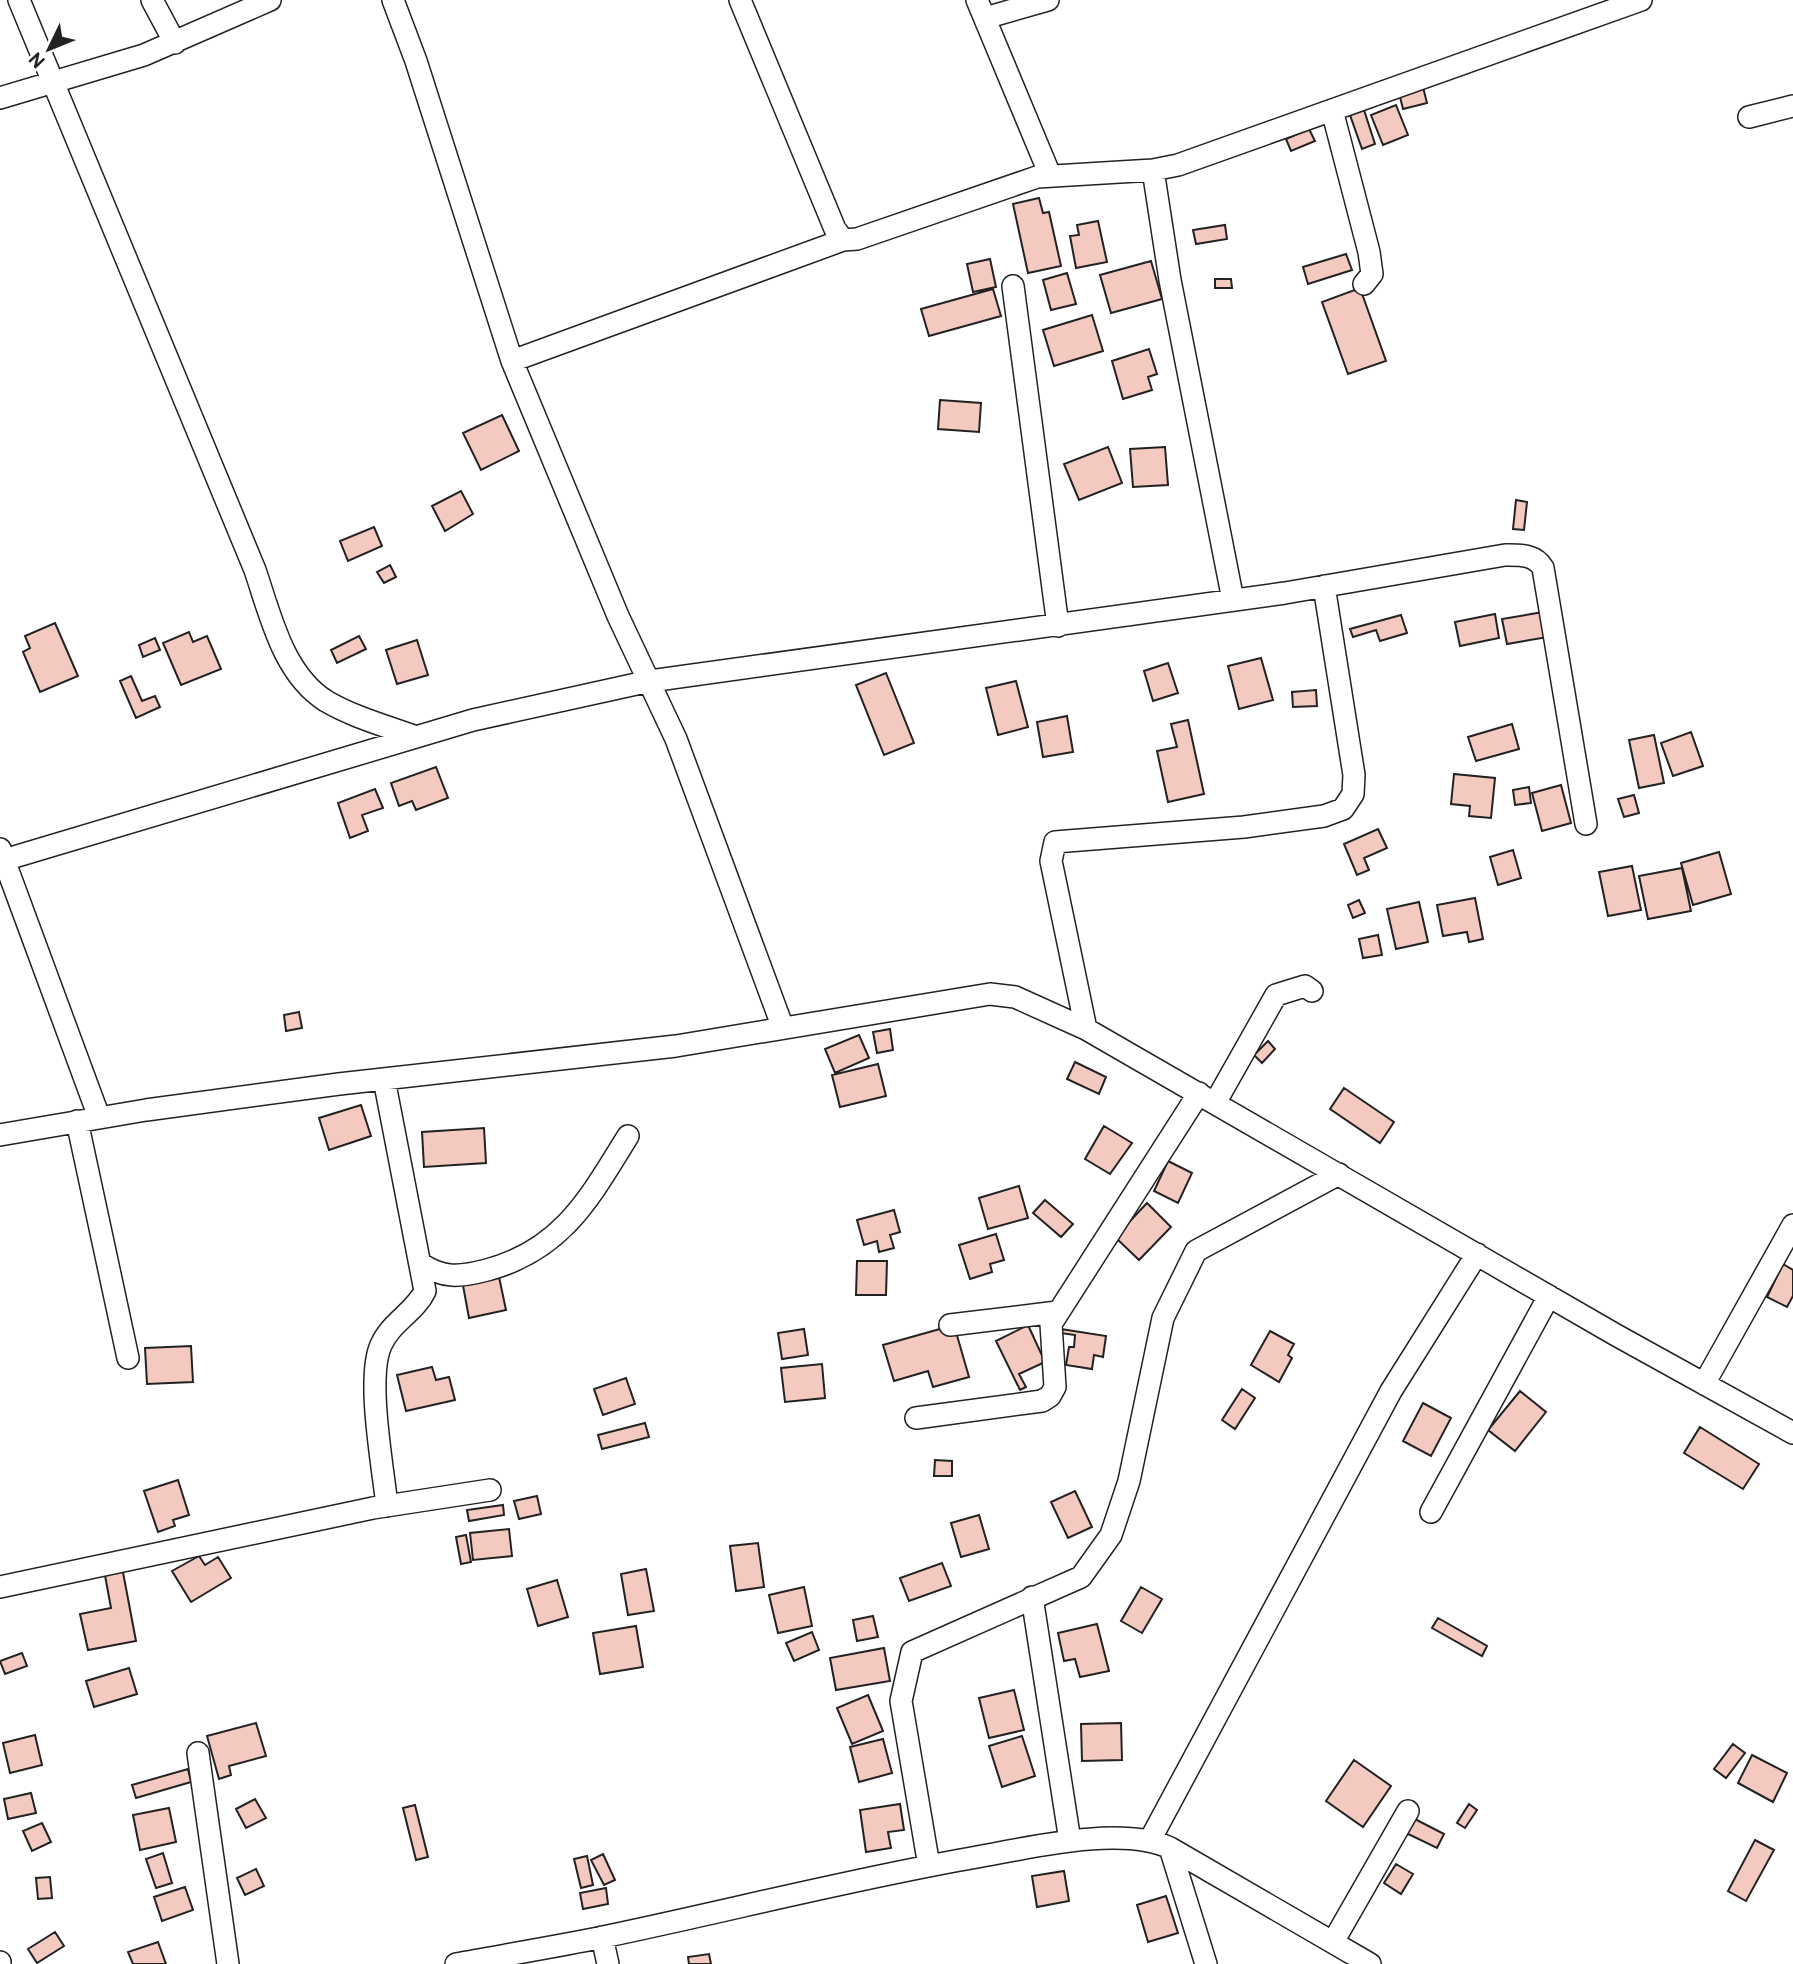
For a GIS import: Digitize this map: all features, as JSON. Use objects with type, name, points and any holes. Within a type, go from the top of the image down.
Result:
[{"type":"street","points":[[19,0],[256,570],[290,662],[307,685],[325,700],[416,737]]},
{"type":"street","points":[[152,0],[175,43]]},
{"type":"street","points":[[0,98],[52,80],[117,64],[175,43],[270,0]]},
{"type":"street","points":[[393,0],[512,361],[618,616],[676,739],[783,1028]]},
{"type":"street","points":[[740,0],[830,216],[844,240]]},
{"type":"street","points":[[1048,0],[981,9],[1050,175]]},
{"type":"street","points":[[512,361],[844,240],[857,239],[1050,175],[1153,170],[1178,165],[1641,0]]},
{"type":"street","points":[[1749,117],[1793,106]]},
{"type":"street","points":[[1332,110],[1368,252],[1372,274],[1364,284]]},
{"type":"street","points":[[1153,170],[1170,280],[1233,600]]},
{"type":"street","points":[[1013,286],[1058,626]]},
{"type":"street","points":[[99,1117],[2,854],[473,720],[650,681],[1058,626],[1324,586],[1505,555],[1539,561],[1545,582],[1586,824]]},
{"type":"street","points":[[1086,1029],[1051,861],[1055,842],[1244,827],[1324,817],[1343,809],[1353,794],[1354,775],[1324,586]]},
{"type":"street","points":[[916,1418],[1042,1401],[1051,1396],[1055,1387],[1050,1337],[1051,1324],[1057,1312],[1276,995],[1306,986],[1312,991]]},
{"type":"street","points":[[0,1135],[99,1117],[384,1079],[676,1046],[990,994],[1016,997],[1086,1029],[1549,1296],[1793,1433]]},
{"type":"street","points":[[384,1079],[425,1291],[422,1298],[394,1324],[380,1345],[376,1361],[374,1383],[387,1506]]},
{"type":"street","points":[[77,1121],[128,1359]]},
{"type":"street","points":[[420,1263],[436,1274],[455,1277],[506,1265],[543,1247],[568,1224],[628,1136]]},
{"type":"street","points":[[929,1866],[901,1700],[912,1652],[1081,1577],[1111,1535],[1129,1481],[1163,1318],[1196,1251],[1339,1174]]},
{"type":"street","points":[[1704,1384],[1793,1225]]},
{"type":"street","points":[[1150,1840],[1391,1391],[1477,1254]]},
{"type":"street","points":[[1431,1512],[1549,1296]]},
{"type":"street","points":[[950,1325],[1057,1312]]},
{"type":"street","points":[[0,1587],[387,1506],[490,1490]]},
{"type":"street","points":[[1032,1597],[1070,1841]]},
{"type":"street","points":[[198,1752],[228,1964]]},
{"type":"street","points":[[1333,1942],[1408,1811]]},
{"type":"street","points":[[456,1964],[602,1937],[883,1873],[1070,1841],[1150,1840],[1170,1848],[1370,1964]]},
{"type":"street","points":[[1170,1848],[1206,1964]]},
{"type":"street","points":[[602,1937],[608,1964]]},
{"type":"building","points":[[1422,83],[1427,103],[1403,109],[1398,89]]},
{"type":"building","points":[[1396,105],[1408,135],[1383,145],[1371,115]]},
{"type":"building","points":[[1364,110],[1375,144],[1362,149],[1350,115]]},
{"type":"building","points":[[1309,129],[1315,141],[1291,151],[1286,139]]},
{"type":"building","points":[[1039,198],[1043,213],[1049,212],[1061,266],[1028,273],[1013,204]]},
{"type":"building","points":[[1098,221],[1107,262],[1076,268],[1070,236],[1079,235],[1077,225]]},
{"type":"building","points":[[1225,225],[1227,239],[1196,244],[1193,230]]},
{"type":"building","points":[[1346,254],[1352,270],[1308,284],[1303,267]]},
{"type":"building","points":[[990,259],[996,287],[973,292],[967,264]]},
{"type":"building","points":[[1151,261],[1162,299],[1111,313],[1100,275]]},
{"type":"building","points":[[1067,273],[1076,304],[1051,310],[1043,280]]},
{"type":"building","points":[[1215,279],[1231,279],[1232,288],[1215,288]]},
{"type":"building","points":[[1360,288],[1386,361],[1348,374],[1322,302]]},
{"type":"building","points":[[993,289],[1001,316],[929,336],[921,309]]},
{"type":"building","points":[[1092,315],[1103,351],[1054,366],[1043,330]]},
{"type":"building","points":[[1149,349],[1157,374],[1148,377],[1152,390],[1123,399],[1112,361]]},
{"type":"building","points":[[940,400],[981,403],[979,432],[938,429]]},
{"type":"building","points":[[502,415],[519,451],[481,470],[463,433]]},
{"type":"building","points":[[1108,447],[1122,483],[1079,500],[1064,464]]},
{"type":"building","points":[[1165,447],[1168,485],[1133,487],[1130,449]]},
{"type":"building","points":[[461,491],[473,514],[445,531],[432,506]]},
{"type":"building","points":[[1516,500],[1527,502],[1524,530],[1513,529]]},
{"type":"building","points":[[374,527],[382,546],[348,561],[340,541]]},
{"type":"building","points":[[390,565],[396,577],[384,583],[377,572]]},
{"type":"building","points":[[1543,612],[1548,637],[1507,644],[1502,619]]},
{"type":"building","points":[[1495,614],[1499,638],[1460,646],[1455,622]]},
{"type":"building","points":[[1401,615],[1407,633],[1380,641],[1376,630],[1353,637],[1350,629]]},
{"type":"building","points":[[55,623],[78,676],[40,692],[23,652],[30,648],[25,636]]},
{"type":"building","points":[[189,632],[193,642],[207,636],[221,669],[181,685],[163,643]]},
{"type":"building","points":[[359,636],[366,649],[337,663],[331,650]]},
{"type":"building","points":[[155,638],[160,650],[143,657],[139,645]]},
{"type":"building","points":[[417,640],[428,675],[397,684],[386,650]]},
{"type":"building","points":[[1261,658],[1273,700],[1239,709],[1228,666]]},
{"type":"building","points":[[1168,663],[1178,693],[1153,701],[1144,671]]},
{"type":"building","points":[[886,673],[914,743],[884,755],[856,685]]},
{"type":"building","points":[[131,676],[142,701],[155,696],[160,707],[136,718],[120,681]]},
{"type":"building","points":[[1016,681],[1028,727],[998,735],[986,688]]},
{"type":"building","points":[[1316,690],[1317,706],[1293,707],[1292,692]]},
{"type":"building","points":[[1067,716],[1073,752],[1043,757],[1037,722]]},
{"type":"building","points":[[1188,720],[1204,794],[1168,802],[1157,751],[1177,747],[1171,724]]},
{"type":"building","points":[[1512,724],[1519,749],[1476,761],[1468,737]]},
{"type":"building","points":[[1691,732],[1703,766],[1673,776],[1661,743]]},
{"type":"building","points":[[1654,735],[1664,783],[1639,788],[1629,740]]},
{"type":"building","points":[[436,767],[448,798],[416,810],[412,801],[399,806],[391,783]]},
{"type":"building","points":[[1454,774],[1495,778],[1491,818],[1469,816],[1470,806],[1451,804]]},
{"type":"building","points":[[1561,785],[1571,823],[1542,831],[1532,793]]},
{"type":"building","points":[[1529,787],[1531,803],[1515,805],[1513,790]]},
{"type":"building","points":[[375,789],[383,808],[362,815],[368,831],[350,838],[338,803]]},
{"type":"building","points":[[1634,795],[1639,813],[1624,817],[1618,799]]},
{"type":"building","points":[[1378,829],[1387,848],[1364,858],[1369,870],[1357,875],[1344,844]]},
{"type":"building","points":[[1513,850],[1521,878],[1498,885],[1490,857]]},
{"type":"building","points":[[1719,852],[1731,894],[1693,905],[1681,863]]},
{"type":"building","points":[[1632,866],[1641,910],[1608,916],[1599,872]]},
{"type":"building","points":[[1682,868],[1691,911],[1648,919],[1639,876]]},
{"type":"building","points":[[1475,898],[1483,939],[1469,942],[1467,932],[1443,936],[1437,905]]},
{"type":"building","points":[[1359,900],[1365,913],[1353,918],[1348,905]]},
{"type":"building","points":[[1419,902],[1428,942],[1396,949],[1387,909]]},
{"type":"building","points":[[1378,935],[1382,955],[1363,958],[1359,939]]},
{"type":"building","points":[[299,1012],[302,1028],[286,1031],[284,1015]]},
{"type":"building","points":[[890,1029],[893,1050],[877,1053],[873,1032]]},
{"type":"building","points":[[859,1035],[869,1058],[835,1073],[825,1049]]},
{"type":"building","points":[[1268,1041],[1275,1049],[1262,1063],[1254,1055]]},
{"type":"building","points":[[1075,1062],[1106,1077],[1099,1094],[1067,1079]]},
{"type":"building","points":[[878,1064],[886,1096],[840,1107],[832,1075]]},
{"type":"building","points":[[1344,1088],[1394,1122],[1380,1143],[1330,1109]]},
{"type":"building","points":[[361,1105],[371,1136],[329,1150],[319,1118]]},
{"type":"building","points":[[1104,1126],[1132,1143],[1110,1174],[1085,1159]]},
{"type":"building","points":[[484,1128],[486,1163],[424,1167],[422,1132]]},
{"type":"building","points":[[1168,1161],[1192,1173],[1178,1203],[1154,1191]]},
{"type":"building","points":[[1019,1186],[1028,1218],[988,1229],[979,1198]]},
{"type":"building","points":[[1045,1200],[1073,1224],[1061,1237],[1033,1213]]},
{"type":"building","points":[[1147,1203],[1171,1227],[1139,1260],[1115,1237]]},
{"type":"building","points":[[894,1210],[900,1232],[890,1235],[894,1248],[879,1252],[877,1241],[864,1245],[857,1220]]},
{"type":"building","points":[[996,1234],[1004,1260],[990,1264],[992,1272],[970,1279],[959,1245]]},
{"type":"building","points":[[857,1261],[887,1261],[886,1295],[856,1295]]},
{"type":"building","points":[[1783,1264],[1793,1270],[1793,1296],[1787,1307],[1767,1297]]},
{"type":"building","points":[[498,1272],[506,1310],[469,1318],[462,1280]]},
{"type":"building","points":[[954,1325],[969,1377],[933,1387],[928,1371],[894,1381],[883,1345]]},
{"type":"building","points":[[1028,1325],[1045,1362],[1019,1374],[1026,1387],[1020,1390],[996,1341]]},
{"type":"building","points":[[804,1329],[808,1355],[782,1359],[778,1333]]},
{"type":"building","points":[[1061,1329],[1106,1336],[1103,1357],[1094,1355],[1092,1369],[1066,1365],[1069,1347],[1074,1347],[1075,1335],[1060,1333]]},
{"type":"building","points":[[1270,1331],[1294,1344],[1288,1355],[1292,1358],[1279,1382],[1251,1365]]},
{"type":"building","points":[[191,1346],[193,1382],[147,1384],[145,1348]]},
{"type":"building","points":[[822,1364],[825,1398],[785,1402],[781,1368]]},
{"type":"building","points":[[432,1367],[436,1380],[449,1377],[455,1400],[406,1411],[397,1375]]},
{"type":"building","points":[[626,1378],[635,1404],[603,1415],[594,1389]]},
{"type":"building","points":[[1242,1389],[1255,1398],[1235,1429],[1222,1420]]},
{"type":"building","points":[[1520,1391],[1546,1412],[1515,1451],[1488,1430]]},
{"type":"building","points":[[1423,1403],[1451,1418],[1431,1456],[1403,1441]]},
{"type":"building","points":[[645,1423],[649,1437],[602,1449],[598,1435]]},
{"type":"building","points":[[1700,1427],[1759,1464],[1743,1489],[1684,1453]]},
{"type":"building","points":[[935,1460],[952,1461],[952,1476],[934,1476]]},
{"type":"building","points":[[178,1480],[189,1515],[173,1520],[175,1526],[158,1532],[144,1491]]},
{"type":"building","points":[[1075,1491],[1092,1527],[1068,1538],[1051,1502]]},
{"type":"building","points":[[537,1496],[541,1514],[519,1519],[514,1501]]},
{"type":"building","points":[[503,1505],[504,1515],[469,1521],[467,1510]]},
{"type":"building","points":[[979,1515],[989,1549],[961,1557],[951,1523]]},
{"type":"building","points":[[509,1529],[512,1556],[473,1560],[470,1533]]},
{"type":"building","points":[[466,1535],[471,1562],[461,1564],[456,1537]]},
{"type":"building","points":[[758,1543],[764,1587],[736,1591],[730,1546]]},
{"type":"building","points":[[199,1556],[205,1565],[218,1557],[231,1578],[191,1602],[172,1571]]},
{"type":"building","points":[[942,1563],[951,1586],[909,1601],[900,1578]]},
{"type":"building","points":[[122,1567],[136,1641],[88,1650],[80,1614],[111,1608],[104,1570]]},
{"type":"building","points":[[646,1569],[654,1611],[628,1615],[621,1574]]},
{"type":"building","points":[[557,1580],[568,1617],[538,1626],[527,1589]]},
{"type":"building","points":[[804,1587],[812,1626],[778,1633],[769,1595]]},
{"type":"building","points":[[1141,1587],[1162,1599],[1142,1633],[1121,1621]]},
{"type":"building","points":[[873,1616],[878,1637],[857,1641],[853,1620]]},
{"type":"building","points":[[1438,1618],[1487,1646],[1482,1656],[1432,1628]]},
{"type":"building","points":[[1097,1624],[1109,1671],[1080,1677],[1075,1659],[1064,1661],[1058,1633]]},
{"type":"building","points":[[636,1626],[643,1667],[600,1674],[593,1633]]},
{"type":"building","points":[[812,1632],[819,1650],[794,1661],[786,1643]]},
{"type":"building","points":[[884,1648],[890,1681],[836,1690],[830,1658]]},
{"type":"building","points":[[22,1653],[27,1666],[5,1674],[0,1661]]},
{"type":"building","points":[[129,1668],[137,1694],[94,1707],[86,1681]]},
{"type":"building","points":[[1014,1690],[1024,1730],[989,1738],[979,1698]]},
{"type":"building","points":[[868,1695],[883,1731],[852,1744],[837,1708]]},
{"type":"building","points":[[256,1723],[266,1756],[229,1766],[231,1775],[219,1779],[207,1736]]},
{"type":"building","points":[[1121,1723],[1122,1760],[1082,1761],[1081,1724]]},
{"type":"building","points":[[35,1735],[42,1765],[10,1773],[3,1743]]},
{"type":"building","points":[[1022,1736],[1035,1776],[1002,1787],[989,1746]]},
{"type":"building","points":[[883,1739],[892,1773],[859,1782],[850,1747]]},
{"type":"building","points":[[1733,1744],[1745,1753],[1726,1778],[1714,1769]]},
{"type":"building","points":[[1752,1755],[1787,1773],[1773,1802],[1738,1783]]},
{"type":"building","points":[[1354,1760],[1391,1786],[1363,1827],[1326,1801]]},
{"type":"building","points":[[188,1769],[191,1782],[136,1798],[132,1785]]},
{"type":"building","points":[[31,1793],[36,1813],[8,1819],[4,1799]]},
{"type":"building","points":[[255,1799],[266,1818],[246,1828],[236,1809]]},
{"type":"building","points":[[900,1804],[904,1830],[888,1832],[891,1848],[866,1852],[860,1810]]},
{"type":"building","points":[[1469,1804],[1477,1810],[1465,1828],[1457,1823]]},
{"type":"building","points":[[415,1805],[428,1857],[416,1860],[403,1808]]},
{"type":"building","points":[[169,1808],[176,1842],[140,1850],[133,1815]]},
{"type":"building","points":[[1411,1817],[1444,1834],[1437,1848],[1404,1832]]},
{"type":"building","points":[[42,1823],[51,1842],[32,1851],[23,1831]]},
{"type":"building","points":[[1755,1840],[1774,1850],[1746,1901],[1728,1891]]},
{"type":"building","points":[[163,1853],[172,1883],[156,1888],[146,1859]]},
{"type":"building","points":[[603,1854],[615,1880],[604,1885],[591,1860]]},
{"type":"building","points":[[587,1856],[593,1885],[581,1888],[574,1859]]},
{"type":"building","points":[[1396,1864],[1413,1874],[1401,1894],[1384,1883]]},
{"type":"building","points":[[256,1869],[264,1886],[245,1895],[237,1878]]},
{"type":"building","points":[[1064,1871],[1069,1901],[1037,1907],[1032,1876]]},
{"type":"building","points":[[50,1877],[52,1898],[38,1899],[36,1878]]},
{"type":"building","points":[[185,1887],[193,1910],[162,1921],[154,1897]]},
{"type":"building","points":[[606,1888],[608,1904],[583,1909],[580,1893]]},
{"type":"building","points":[[1166,1896],[1178,1933],[1148,1942],[1137,1905]]},
{"type":"building","points":[[55,1932],[64,1946],[37,1963],[28,1949]]},
{"type":"building","points":[[158,1942],[166,1964],[133,1964],[128,1952]]},
{"type":"building","points":[[709,1954],[711,1964],[689,1964],[688,1957]]}]
